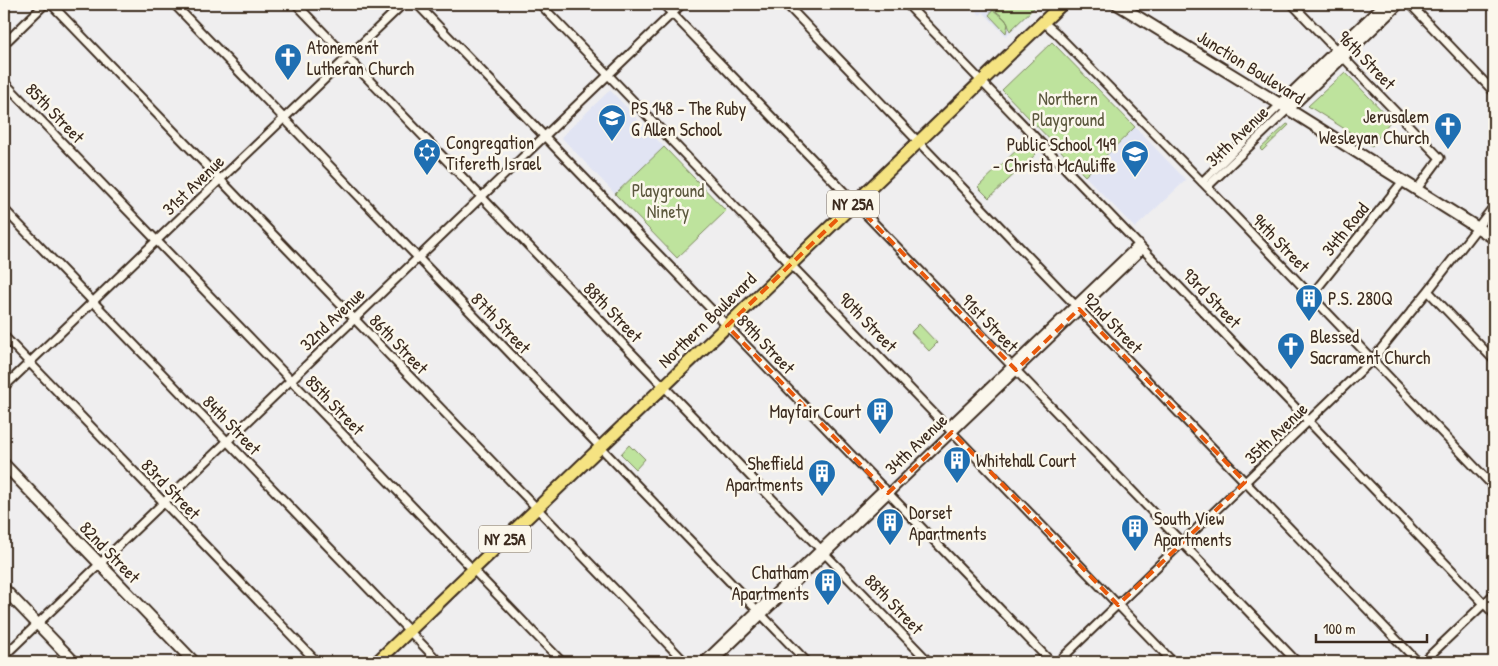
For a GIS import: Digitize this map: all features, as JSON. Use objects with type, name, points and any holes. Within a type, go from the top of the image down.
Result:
[{"type":"main road","name":"Northern Boulevard","points":[[377,662],[1062,4]]},
{"type":"street","points":[[4,44],[45,4]]},
{"type":"street","name":"86th Street","points":[[51,4],[685,662]]},
{"type":"street","name":"87th Street","points":[[174,4],[807,662]]},
{"type":"street","name":"88th Street","points":[[296,4],[929,662]]},
{"type":"street","name":"31st Avenue","points":[[4,387],[402,4]]},
{"type":"street","name":"89th Street","points":[[417,4],[1051,662]]},
{"type":"street","name":"90th Street","points":[[540,4],[1173,662]]},
{"type":"street","name":"91st Street","points":[[663,4],[1296,662]]},
{"type":"street","name":"32nd Avenue","points":[[4,656],[682,4]]},
{"type":"street","name":"92nd Street","points":[[786,4],[1418,662]]},
{"type":"street","name":"93rd Street","points":[[907,4],[1494,614]]},
{"type":"street","name":"Junction Boulevard","points":[[1117,4],[1494,238]]},
{"type":"street","name":"96th Street","points":[[1292,4],[1440,158],[1417,189]]},
{"type":"street","name":"34th Avenue","points":[[1204,185],[1340,53],[1385,4]]},
{"type":"street","name":"34th Avenue","points":[[1340,53],[1398,4]]},
{"type":"street","points":[[1410,4],[1494,92]]},
{"type":"street","name":"94th Street","points":[[1043,22],[1055,32],[1204,185],[1494,487]]},
{"type":"street","name":"85th Street","points":[[4,82],[562,662]]},
{"type":"street","name":"34th Road","points":[[1311,296],[1403,181]]},
{"type":"street","name":"35th Avenue","points":[[1058,662],[1372,360],[1494,206]]},
{"type":"street","name":"84th Street","points":[[4,209],[439,662]]},
{"type":"street","name":"34th Avenue","points":[[713,662],[823,551],[1141,246]]},
{"type":"street","points":[[1428,291],[1494,360]]},
{"type":"street","name":"83rd Street","points":[[4,336],[317,662]]},
{"type":"street","name":"82nd Street","points":[[4,464],[194,662]]},
{"type":"street","points":[[4,589],[74,662]]},
{"type":"street","points":[[1423,662],[1494,594]]},
{"type":"street","name":"34th Avenue","points":[[703,662],[760,613]]},
{"type":"highlighted area","points":[[854,203],[1016,370],[1079,309],[1245,482],[1118,605],[952,432],[888,493],[727,326]]},
{"type":"shaded area","points":[[970,4],[1039,4],[1006,36],[983,12],[980,15]]},
{"type":"shaded area","name":"PS 148 - The Ruby G Allen School","points":[[610,90],[664,147],[615,194],[561,137]]},
{"type":"shaded area","name":"Public School 149 - Christa McAuliffe","points":[[1135,127],[1186,180],[1135,228],[1085,176]]},
{"type":"green space","points":[[989,4],[1038,4],[1010,31],[1004,18]]},
{"type":"green space","points":[[993,10],[1005,19],[1008,24],[1006,33],[989,15]]},
{"type":"green space","name":"Northern Playground","points":[[1052,42],[1135,127],[1085,176],[1002,90]]},
{"type":"green space","points":[[1345,72],[1391,120],[1372,146],[1308,106]]},
{"type":"green space","points":[[1287,124],[1289,125],[1262,151],[1260,149]]},
{"type":"green space","points":[[1024,143],[1036,154],[989,198],[978,187]]},
{"type":"green space","name":"Playground Ninety","points":[[664,147],[726,211],[677,258],[615,194]]},
{"type":"green space","points":[[919,324],[937,343],[929,351],[911,332]]},
{"type":"green space","points":[[629,445],[645,459],[636,469],[621,454]]},
{"type":"place","name":"Atonement Lutheran Church","points":[[288,81]]},
{"type":"place","name":"PS 148 - The Ruby G Allen School","points":[[612,142]]},
{"type":"place","name":"Jerusalem Wesleyan Church","points":[[1448,150]]},
{"type":"place","name":"Congregation Tifereth Israel","points":[[427,176]]},
{"type":"place","name":"Public School 149 - Christa McAuliffe","points":[[1135,178]]},
{"type":"place","name":"P.S. 280Q","points":[[1309,322]]},
{"type":"place","name":"Blessed Sacrament Church","points":[[1291,370]]},
{"type":"place","name":"Mayfair Court","points":[[880,435]]},
{"type":"place","name":"Whitehall Court","points":[[957,484]]},
{"type":"place","name":"Sheffield Apartments","points":[[822,497]]},
{"type":"place","name":"Dorset Apartments","points":[[890,546]]},
{"type":"place","name":"South View Apartments","points":[[1135,552]]},
{"type":"place","name":"Chatham Apartments","points":[[828,606]]}]
